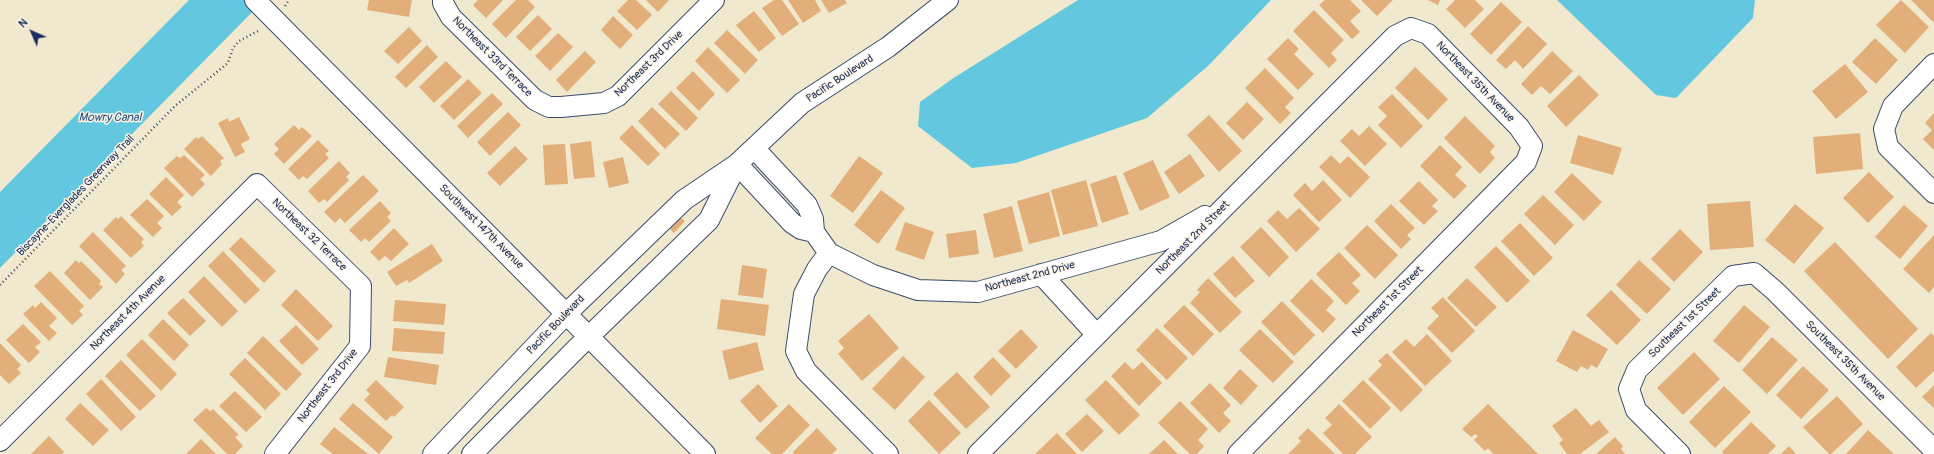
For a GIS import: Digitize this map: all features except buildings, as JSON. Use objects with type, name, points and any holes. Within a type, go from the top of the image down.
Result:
[{"type":"street","name":"Northeast 33rd Terrace","points":[[443,0],[443,3],[451,17],[535,100],[549,107]]},
{"type":"street","name":"Northeast 3rd Drive","points":[[549,107],[604,103],[618,96],[714,0]]},
{"type":"street","name":"Pacific Boulevard","points":[[433,454],[567,314],[684,200],[737,164],[802,103],[888,47],[948,0]]},
{"type":"street","name":"Southwest 147th Avenue","points":[[261,13],[567,314],[705,454]]},
{"type":"street","name":"Northeast 35th Avenue","points":[[1411,28],[1428,34],[1519,127],[1532,146]]},
{"type":"street","name":"Northeast 2nd Street","points":[[978,454],[1396,36],[1411,28]]},
{"type":"street","points":[[1934,64],[1893,106],[1884,130],[1888,147],[1934,193]]},
{"type":"street","name":"Northeast 1st Street","points":[[1238,454],[1526,162],[1532,146]]},
{"type":"street","name":"Northeast 2nd Drive","points":[[754,148],[807,205],[813,219],[814,232],[829,253],[873,274],[918,290],[978,292],[1161,241],[1228,203]]},
{"type":"street","name":"Pacific Boulevard","points":[[472,454],[589,336],[709,220],[737,164]]},
{"type":"street","points":[[737,164],[792,223],[801,229],[814,232]]},
{"type":"street","name":"Northeast 32 Terrace","points":[[257,184],[361,286]]},
{"type":"street","name":"Northeast 4th Avenue","points":[[0,441],[257,184]]},
{"type":"street","points":[[684,200],[700,209],[709,220]]},
{"type":"street","points":[[829,253],[804,294],[796,351],[806,371],[888,454]]},
{"type":"street","name":"Southeast 1st Street","points":[[1680,454],[1636,410],[1629,389],[1637,370],[1733,276],[1754,273]]},
{"type":"street","name":"Southeast 35th Avenue","points":[[1754,273],[1775,291],[1934,450]]},
{"type":"street","points":[[1041,274],[1097,335]]},
{"type":"street","name":"Northeast 3rd Drive","points":[[275,454],[360,346],[361,286]]},
{"type":"path","name":"Biscayne-Everglades Greenway Trail","points":[[0,285],[176,106],[228,63],[233,48],[261,13]]},
{"type":"water","name":"Mowry Canal","points":[[189,0],[264,0],[0,268],[0,192]]},
{"type":"water","points":[[1078,0],[1271,0],[1208,66],[1147,118],[1016,163],[972,168],[918,126],[920,102],[952,79]]},
{"type":"water","points":[[1557,0],[1755,0],[1753,18],[1676,98],[1656,95]]}]
